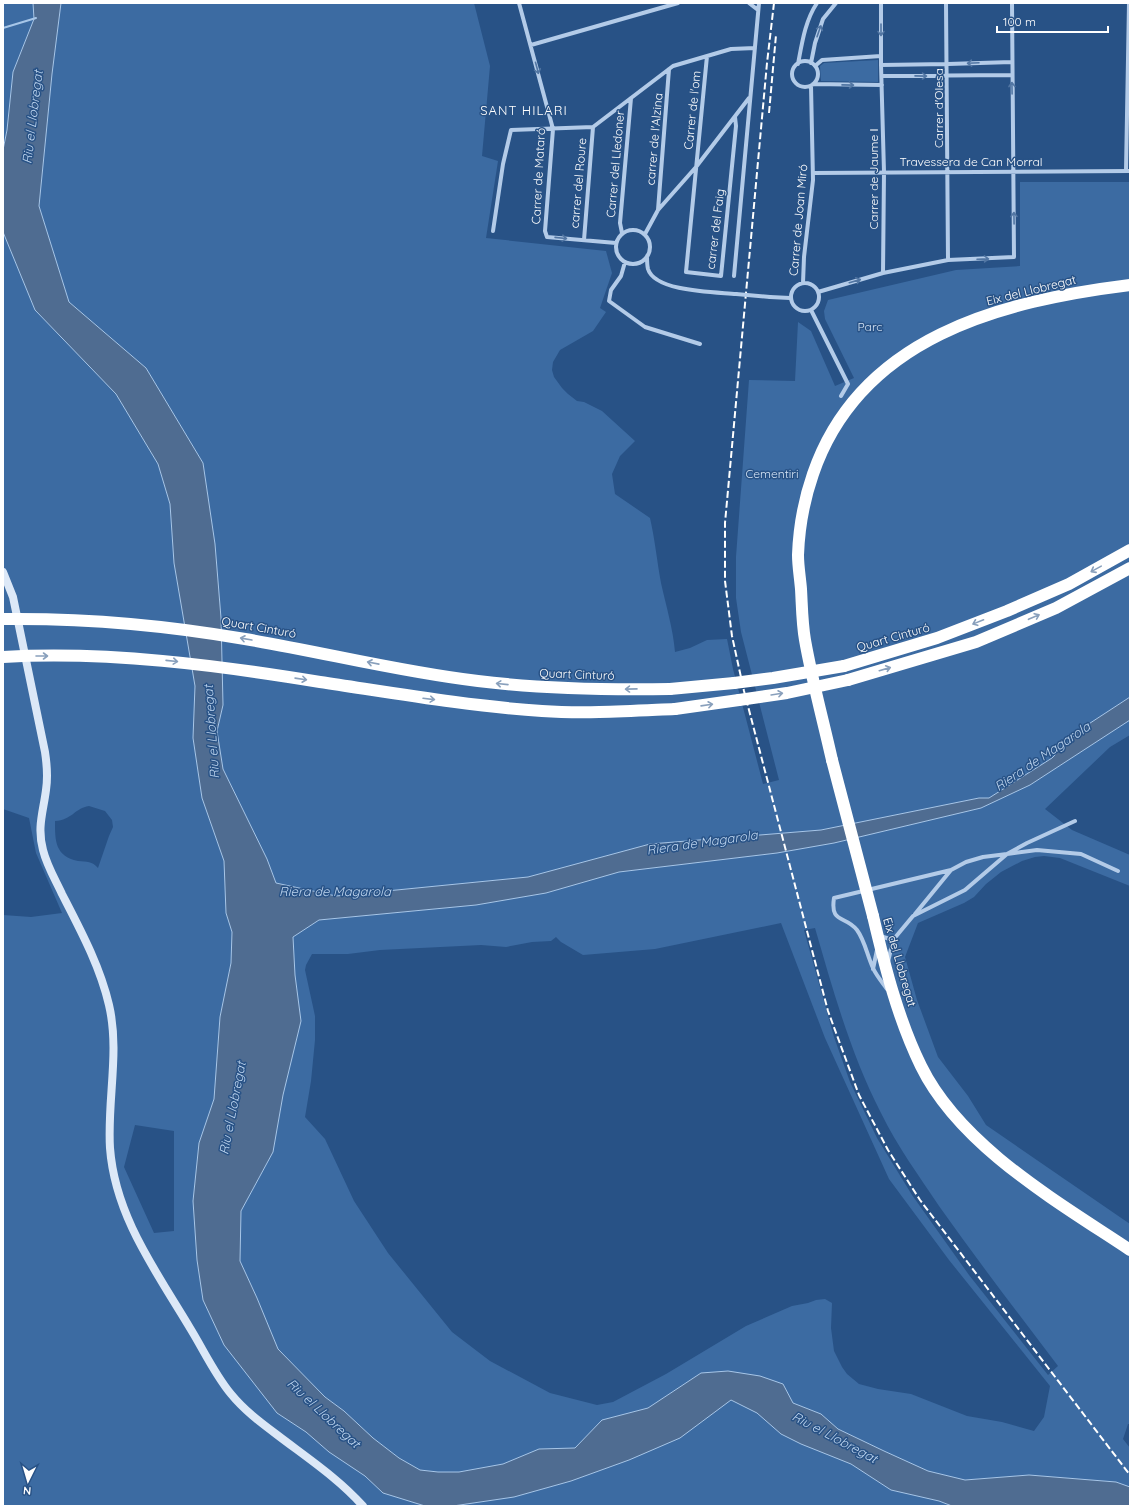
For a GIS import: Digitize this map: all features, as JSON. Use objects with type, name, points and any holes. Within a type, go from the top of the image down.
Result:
[{"type":"highway","name":"Eix del Llobregat","points":[[1130,285],[1091,290],[1013,307],[970,321],[925,342],[899,358],[881,372],[859,394],[841,417],[823,447],[806,494],[799,537],[798,556],[805,639],[832,760],[896,1003],[921,1067],[942,1100],[967,1131],[1012,1169],[1130,1250]]},
{"type":"highway","name":"Eix del Llobregat","points":[[800,588],[806,530],[817,482],[823,464],[842,427],[874,388],[900,366],[922,351],[959,332],[986,321],[1053,304],[1130,292]]},
{"type":"highway","name":"Quart Cinturó","points":[[3,619],[90,621],[191,630],[408,670],[477,681],[542,688],[670,689],[773,678],[844,666],[937,638],[1007,611],[1069,584],[1130,550]]},
{"type":"highway","points":[[3,657],[110,657],[196,664],[416,697],[543,711],[612,712],[675,708],[787,693],[848,680],[976,642],[1056,608],[1130,568]]},
{"type":"street","name":"Carrer de Mataró","points":[[519,3],[553,129],[545,231],[547,237],[616,244]]},
{"type":"street","points":[[530,45],[678,3]]},
{"type":"street","points":[[749,3],[758,10]]},
{"type":"street","points":[[734,276],[748,132],[749,98],[752,86],[759,3]]},
{"type":"street","points":[[817,3],[812,10],[803,35],[798,64],[793,71],[793,79],[802,87],[812,85],[882,85]]},
{"type":"street","points":[[811,63],[815,43],[823,19],[836,3]]},
{"type":"street","points":[[815,66],[822,60],[881,56],[881,3]]},
{"type":"street","name":"Carrer d'Olesa","points":[[946,3],[948,64],[946,76],[948,260]]},
{"type":"street","points":[[818,292],[883,273],[948,260],[1014,257],[1012,3]]},
{"type":"street","points":[[1128,171],[1129,3]]},
{"type":"street","points":[[493,231],[503,164],[510,130],[593,127],[673,66],[731,49],[755,48]]},
{"type":"street","name":"Carrer de l'om","points":[[696,167],[707,56]]},
{"type":"street","name":"Carrer de Jaume I","points":[[881,56],[884,172],[883,273]]},
{"type":"street","points":[[798,64],[804,61],[815,66],[817,69],[818,78],[812,85]]},
{"type":"street","points":[[881,65],[1012,62]]},
{"type":"street","name":"carrer de l'Alzina","points":[[658,210],[670,69]]},
{"type":"street","points":[[882,76],[1012,75]]},
{"type":"street","name":"Carrer de Joan Miró","points":[[803,283],[804,257],[813,173],[812,85]]},
{"type":"street","name":"Carrer del Lledoner","points":[[622,233],[620,223],[631,98]]},
{"type":"street","points":[[645,234],[658,210],[696,167],[749,98]]},
{"type":"street","name":"carrer del Faig","points":[[696,167],[686,272],[721,276],[736,126],[735,117]]},
{"type":"street","name":"carrer del Roure","points":[[584,240],[593,127]]},
{"type":"street","name":"Travessera de Can Morral","points":[[813,173],[1128,171]]},
{"type":"street","points":[[647,256],[644,260],[635,264],[625,262],[617,254],[616,244],[618,238],[622,233],[634,229],[645,234],[649,239],[650,245],[647,256],[648,269],[655,280],[665,285],[712,292],[790,298]]},
{"type":"street","points":[[625,262],[621,276],[611,290],[609,301],[645,327],[676,338],[700,344]]},
{"type":"street","points":[[803,283],[814,286],[818,292],[818,302],[816,307],[811,310],[806,312],[796,309],[791,303],[790,298],[794,287],[803,283]]},
{"type":"street","points":[[811,310],[848,384],[841,396]]},
{"type":"street","points":[[3,572],[5,580],[13,596],[47,764],[46,792],[42,809],[40,832],[43,850],[51,873],[93,959],[110,1007],[114,1045],[110,1115],[110,1149],[117,1188],[126,1214],[149,1264],[230,1394],[260,1422],[331,1476],[363,1506]]},
{"type":"street","points":[[913,916],[965,890],[1007,854],[1075,821]]},
{"type":"street","points":[[896,1003],[873,969],[862,938],[856,929],[836,916],[832,909],[834,898],[951,870],[972,860],[983,857],[1037,850],[1081,854],[1118,871]]},
{"type":"street","points":[[887,970],[893,940],[951,870]]},
{"type":"street","points":[[873,969],[876,962],[878,938],[893,940]]},
{"type":"green space","points":[[3,3],[33,3],[34,19],[13,72],[7,130],[3,150]]},
{"type":"green space","points":[[61,3],[474,3],[490,66],[482,156],[498,161],[486,238],[606,251],[612,273],[600,308],[606,312],[593,331],[560,350],[553,362],[552,370],[554,377],[568,394],[577,401],[584,402],[602,411],[635,441],[620,456],[612,474],[615,494],[650,518],[675,652],[690,648],[707,640],[727,639],[733,669],[763,784],[779,780],[741,632],[736,598],[736,557],[749,380],[795,381],[798,322],[811,331],[835,386],[854,378],[825,319],[824,311],[828,300],[956,270],[1020,266],[1020,182],[1130,182],[1130,697],[1081,729],[1052,758],[989,798],[979,798],[821,830],[650,844],[528,877],[336,896],[276,883],[267,859],[223,769],[217,731],[223,705],[221,618],[215,544],[203,463],[146,368],[69,302],[39,206],[52,74]]},
{"type":"green space","points":[[878,60],[878,82],[821,81],[820,66],[824,63]]},
{"type":"green space","points":[[3,232],[35,310],[116,394],[158,464],[170,504],[174,563],[195,686],[193,738],[202,798],[224,861],[226,913],[232,932],[231,963],[220,1017],[214,1100],[199,1143],[193,1201],[197,1260],[203,1300],[224,1345],[277,1413],[306,1432],[329,1452],[365,1476],[383,1493],[425,1506],[3,1506],[3,915],[31,917],[62,913],[36,853],[29,818],[3,809]],"holes":[[[89,806],[105,811],[112,820],[113,827],[98,868],[91,863],[70,859],[58,847],[55,835],[55,821],[66,819],[80,809]],[[135,1125],[174,1131],[174,1231],[154,1233],[124,1167]]]},
{"type":"green space","points":[[1130,720],[1130,735],[1110,747],[1045,809],[1072,830],[1130,855],[1130,886],[1060,858],[1044,856],[1022,861],[1001,872],[986,884],[974,897],[964,903],[918,923],[905,957],[917,1000],[938,1057],[968,1096],[986,1125],[1130,1224],[1130,1424],[1128,1424],[1123,1439],[1130,1448],[1130,1487],[1116,1482],[1029,1475],[964,1480],[928,1471],[838,1429],[821,1414],[793,1403],[783,1384],[701,1373],[648,1408],[602,1420],[575,1448],[539,1449],[503,1464],[459,1472],[420,1470],[399,1458],[373,1438],[344,1411],[325,1397],[278,1349],[240,1261],[241,1211],[273,1152],[283,1095],[295,975],[293,937],[319,920],[476,905],[546,893],[619,872],[777,853],[834,843],[981,808],[1030,785]],"holes":[[[781,923],[825,1038],[889,1179],[949,1260],[1050,1386],[1044,1417],[1034,1431],[1002,1422],[967,1416],[911,1394],[878,1389],[859,1384],[847,1374],[834,1351],[831,1328],[832,1303],[825,1299],[792,1306],[746,1326],[666,1374],[613,1402],[597,1405],[550,1393],[490,1361],[452,1332],[388,1253],[354,1201],[325,1139],[305,1117],[311,1081],[315,1040],[315,1016],[305,970],[312,954],[348,954],[380,950],[481,945],[506,947],[532,942],[551,941],[556,937],[561,942],[583,955],[655,949]],[[815,928],[852,1045],[870,1091],[887,1125],[908,1161],[939,1206],[1058,1366],[1048,1375],[969,1275],[912,1195],[877,1138],[850,1082],[834,1037],[804,930]]]},
{"type":"green space","points":[[731,1400],[757,1412],[781,1434],[801,1444],[851,1464],[891,1490],[939,1501],[952,1506],[453,1506],[514,1497],[571,1481],[629,1460]]},
{"type":"water","points":[[33,3],[61,3],[52,74],[39,206],[69,302],[146,368],[203,463],[215,544],[221,618],[223,705],[217,731],[223,769],[267,859],[276,883],[336,896],[528,877],[650,844],[821,830],[979,798],[989,798],[1052,758],[1081,729],[1130,697],[1130,720],[1030,785],[981,808],[834,843],[777,853],[619,872],[546,893],[476,905],[319,920],[293,937],[295,975],[301,1021],[283,1095],[273,1152],[241,1211],[240,1261],[278,1349],[325,1397],[344,1411],[373,1438],[399,1458],[420,1470],[459,1472],[503,1464],[539,1449],[575,1448],[602,1420],[648,1408],[701,1373],[728,1371],[760,1376],[783,1384],[793,1403],[821,1414],[838,1429],[928,1471],[965,1480],[1029,1475],[1116,1482],[1130,1487],[1130,1506],[952,1506],[939,1501],[891,1490],[851,1464],[801,1444],[781,1434],[757,1413],[731,1400],[680,1438],[629,1460],[571,1481],[514,1497],[453,1506],[425,1506],[383,1493],[365,1476],[329,1452],[306,1432],[277,1413],[224,1345],[203,1300],[197,1260],[193,1201],[199,1143],[214,1099],[220,1017],[231,963],[232,932],[226,913],[224,861],[202,798],[193,738],[195,686],[174,563],[170,504],[158,464],[116,394],[35,310],[3,232],[3,150],[7,130],[13,72],[34,19]]},
{"type":"waterway","points":[[3,28],[36,18]]},
{"type":"railway","points":[[774,3],[767,63],[725,523],[725,581],[732,636],[744,691],[828,1011],[859,1095],[888,1150],[920,1200],[1130,1475]]},
{"type":"railway","points":[[769,113],[776,35]]},
{"type":"district","name":"SANT HILARI","points":[[524,110]]},
{"type":"water label","name":"Riu el Llobregat","points":[[32,117]]},
{"type":"water label","name":"Riu el Llobregat","points":[[211,732]]},
{"type":"water label","name":"Riera de Magarola","points":[[1042,756]]},
{"type":"water label","name":"Riera de Magarola","points":[[702,842]]},
{"type":"water label","name":"Riera de Magarola","points":[[335,891]]},
{"type":"water label","name":"Riu el Llobregat","points":[[232,1108]]},
{"type":"water label","name":"Riu el Llobregat","points":[[324,1413]]},
{"type":"water label","name":"Riu el Llobregat","points":[[835,1437]]},
{"type":"park label","name":"Parc","points":[[870,326]]},
{"type":"park label","name":"Cementiri","points":[[772,473]]}]
